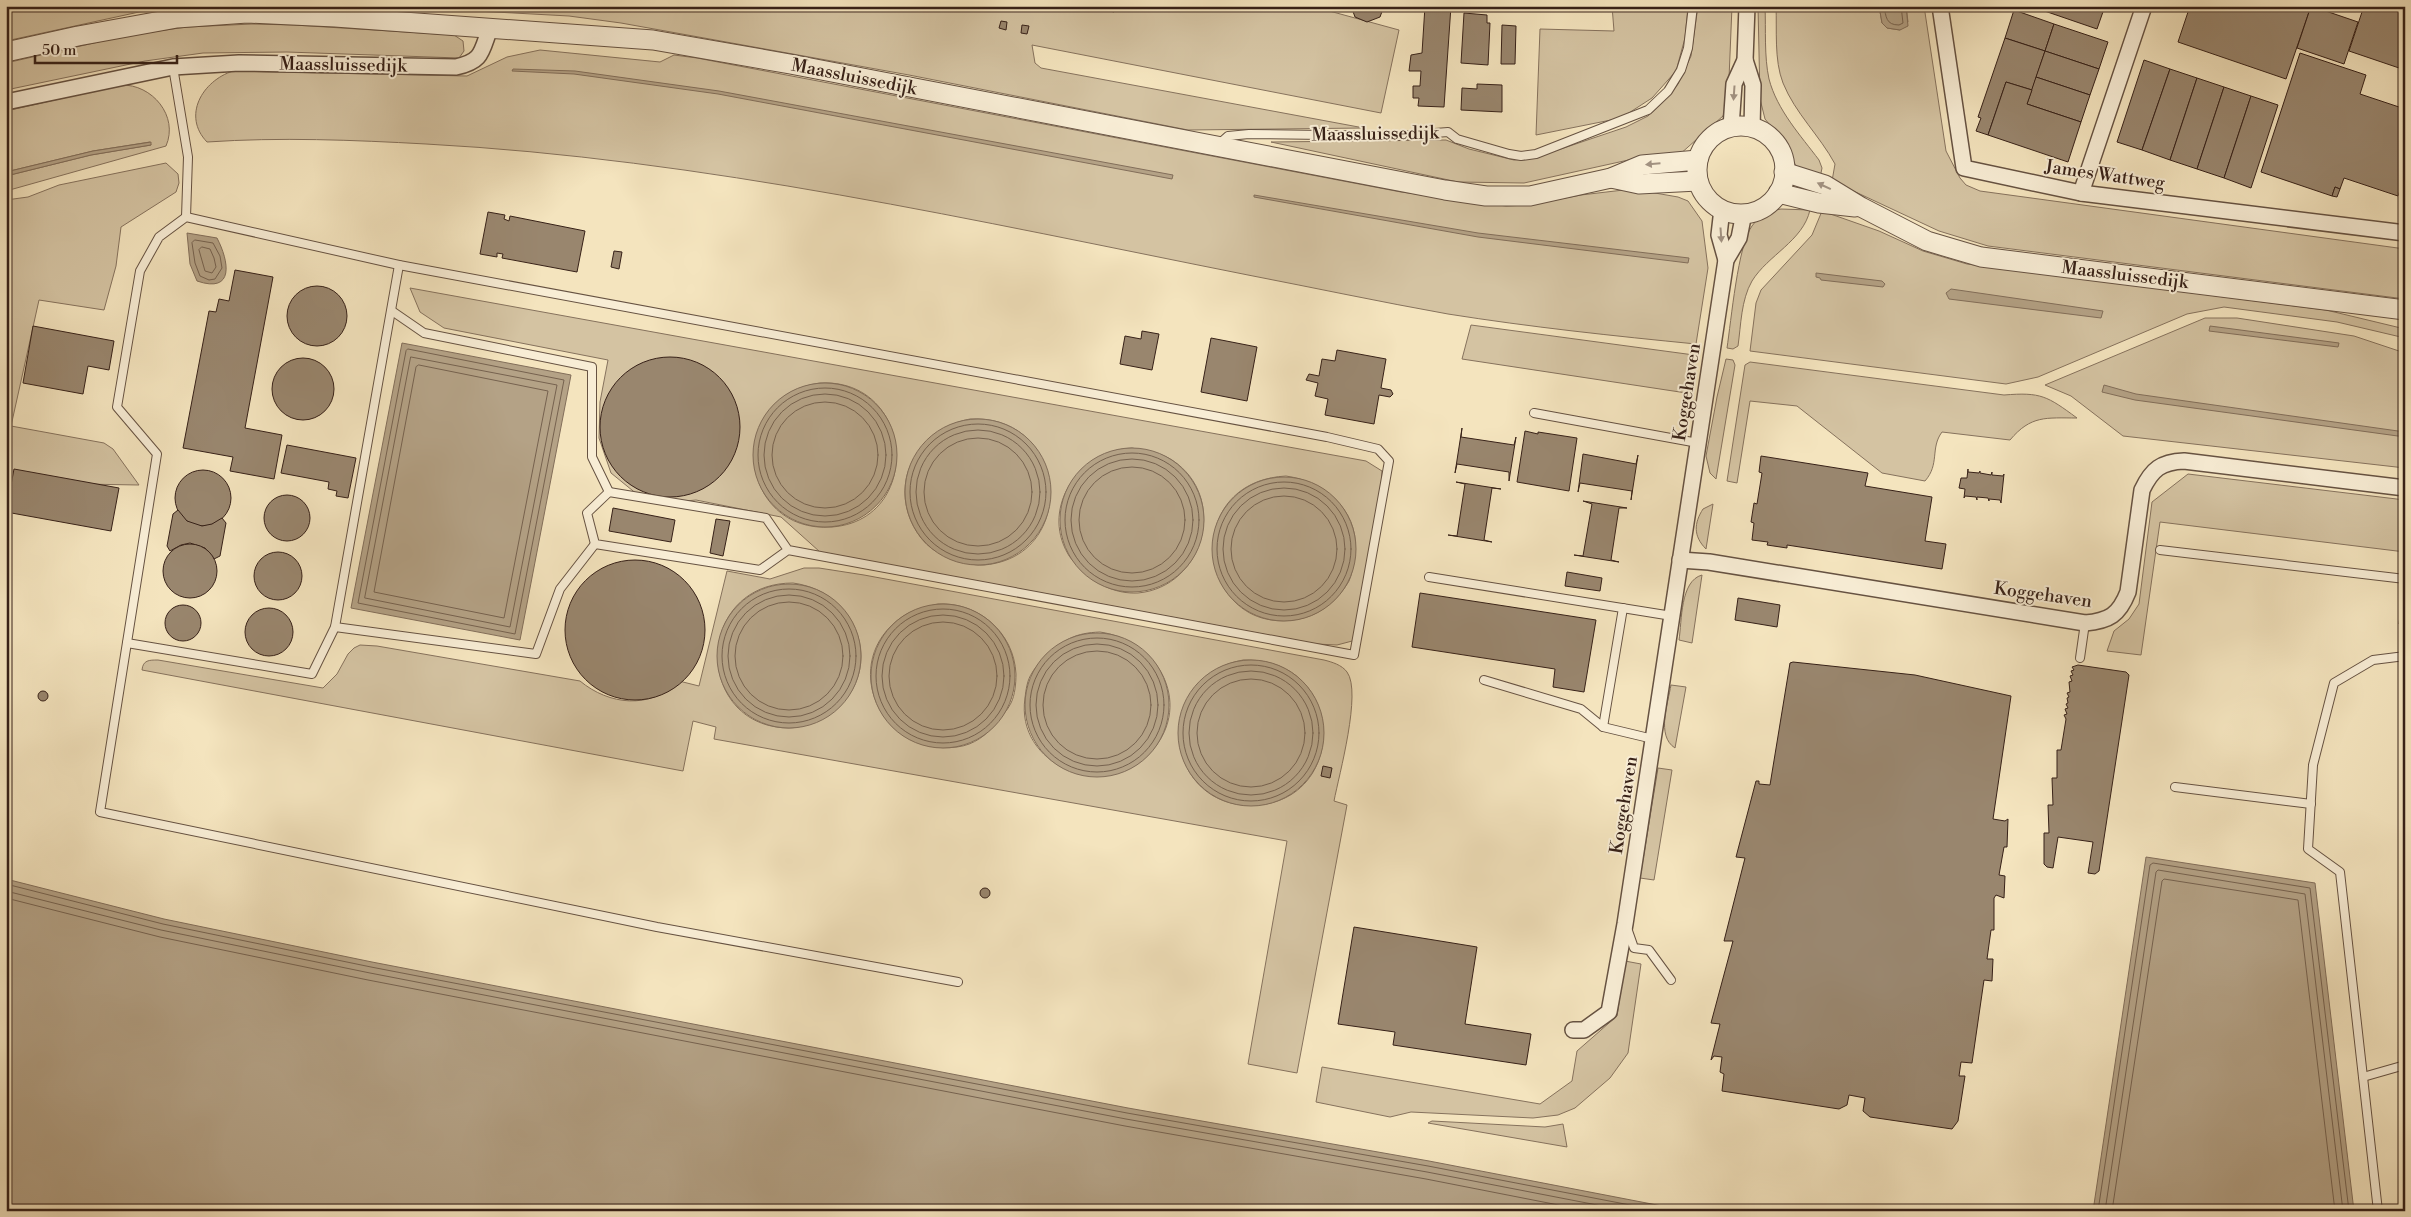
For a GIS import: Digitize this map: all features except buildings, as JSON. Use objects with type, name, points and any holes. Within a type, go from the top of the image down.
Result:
[{"type":"street","points":[[1747,6],[1745,60],[1754,85],[1752,128]]},
{"type":"street","name":"James Wattweg","points":[[1940,6],[1964,168],[2080,193],[2405,233]]},
{"type":"street","points":[[2080,193],[2144,6]]},
{"type":"street","name":"Maassluissedijk","points":[[6,52],[78,36],[177,18],[247,13],[335,17],[653,40],[790,64],[1445,190],[1486,196],[1530,196],[1611,178],[1642,165],[1698,160]]},
{"type":"street","name":"Maassluissedijk","points":[[6,102],[173,67],[239,63],[456,67],[471,64],[481,53],[490,28]]},
{"type":"street","points":[[1731,127],[1734,84],[1745,60]]},
{"type":"street","points":[[1731,127],[1752,128],[1767,135],[1778,148],[1784,172],[1778,193],[1767,205],[1744,213],[1722,209],[1710,201],[1698,181],[1698,160],[1701,151],[1713,136],[1731,127]]},
{"type":"street","name":"Maassluissedijk","points":[[1784,172],[1825,186],[1927,241],[1981,257],[2403,312]]},
{"type":"street","name":"Maassluissedijk","points":[[1611,178],[1639,184],[1698,181]]},
{"type":"street","name":"Maassluissedijk","points":[[1778,193],[1819,204],[1861,207]]},
{"type":"street","name":"Koggehaven","points":[[1722,209],[1719,235],[1726,260]]},
{"type":"street","name":"Koggehaven","points":[[1573,1030],[1584,1030],[1609,1012],[1625,924],[1726,260],[1739,238],[1744,213]]},
{"type":"street","name":"Koggehaven","points":[[1680,560],[1709,562],[2085,623],[2101,622],[2112,616],[2123,604],[2128,592],[2142,490],[2148,477],[2168,462],[2184,461],[2405,488]]},
{"type":"lane","name":"Maassluissedijk","points":[[1216,147],[1228,136],[1249,134],[1396,136],[1448,132],[1457,139],[1509,154],[1521,156],[1536,154],[1648,110],[1668,91],[1681,70],[1688,48],[1693,6]]},
{"type":"lane","points":[[173,67],[188,157],[186,217]]},
{"type":"lane","points":[[610,492],[766,518],[788,550],[1354,655],[1390,462],[1378,448],[1327,437],[399,265],[186,217],[159,237],[140,271],[117,407],[157,454],[100,812],[657,927],[958,982]]},
{"type":"lane","points":[[128,643],[312,674],[335,627],[399,265]]},
{"type":"lane","points":[[392,311],[424,333],[592,367],[592,457],[610,492]]},
{"type":"lane","points":[[1534,413],[1698,442]]},
{"type":"lane","points":[[595,544],[587,513],[610,492]]},
{"type":"lane","points":[[595,544],[760,570],[788,550]]},
{"type":"lane","points":[[335,627],[536,654],[560,589],[595,544]]},
{"type":"lane","points":[[2160,550],[2405,579]]},
{"type":"lane","points":[[1428,577],[1672,616]]},
{"type":"lane","points":[[1603,727],[1623,608]]},
{"type":"lane","points":[[2080,658],[2085,623]]},
{"type":"lane","points":[[2378,1211],[2340,872],[2308,849],[2314,765],[2334,683],[2373,660],[2405,656]]},
{"type":"lane","points":[[1484,680],[1580,709],[1603,727],[1653,740]]},
{"type":"lane","points":[[2174,787],[2311,804]]},
{"type":"lane","points":[[1625,924],[1634,948],[1649,950],[1671,980]]},
{"type":"lane","points":[[2363,1077],[2405,1065]]},
{"type":"shaded area","points":[[6,6],[184,6],[139,12],[6,41]]},
{"type":"shaded area","points":[[384,6],[1311,6],[1399,30],[1381,113],[1032,45],[1035,63],[1041,68],[1364,128],[1188,130],[909,75],[621,23],[569,16]]},
{"type":"shaded area","points":[[1612,6],[1688,6],[1685,38],[1676,71],[1652,98],[1621,118],[1536,135],[1540,29],[1614,31]]},
{"type":"shaded area","points":[[1698,6],[1732,6],[1728,103],[1723,116],[1679,155],[1642,157],[1524,183],[1458,182],[1271,142],[1446,140],[1469,149],[1514,160],[1534,158],[1626,127],[1648,116],[1666,99],[1678,84],[1691,56]]},
{"type":"shaded area","points":[[1758,6],[1765,6],[1766,61],[1769,79],[1778,101],[1790,122],[1819,160],[1822,168],[1820,178],[1796,166],[1783,141],[1765,119],[1760,99]]},
{"type":"shaded area","points":[[1776,6],[1879,6],[1882,23],[1887,28],[1900,30],[1908,22],[1906,6],[1924,6],[1946,151],[1960,178],[1966,185],[1980,191],[2405,249],[2405,299],[1988,246],[1939,231],[1832,181],[1835,164],[1794,104],[1780,74],[1777,55]]},
{"type":"shaded area","points":[[252,24],[454,35],[463,41],[464,51],[459,58],[287,52],[203,53],[145,61],[6,90],[6,63],[129,35],[187,27]]},
{"type":"shaded area","points":[[540,50],[660,62],[674,55],[697,58],[1401,192],[1506,206],[1528,205],[1581,195],[1632,189],[1678,197],[1688,201],[1702,221],[1708,268],[1696,344],[1572,331],[1448,314],[942,214],[737,178],[633,163],[530,152],[426,144],[316,140],[207,142],[200,132],[196,121],[199,100],[205,91],[212,83],[233,71],[467,76],[507,57]]},
{"type":"shaded area","points":[[121,85],[143,90],[160,104],[166,113],[169,124],[166,146],[6,191],[6,176],[91,155],[151,145],[150,142],[93,151],[6,172],[6,111]]},
{"type":"shaded area","points":[[166,163],[178,174],[179,183],[176,192],[121,227],[116,266],[104,310],[39,300],[11,426],[104,443],[113,449],[139,485],[21,483],[6,494],[6,200],[28,197],[59,185]]},
{"type":"shaded area","points":[[1781,209],[1810,210],[1800,231],[1767,263],[1752,281],[1744,304],[1738,346],[1733,349],[1727,348],[1739,266],[1747,235],[1755,222],[1761,217]]},
{"type":"shaded area","points":[[1822,211],[1879,231],[1923,251],[1967,264],[2326,310],[2405,329],[2405,338],[2337,322],[2224,307],[2187,314],[2038,377],[2006,384],[1750,351],[1756,303],[1761,290],[1812,235]]},
{"type":"shaded area","points":[[410,288],[1366,461],[1382,471],[1381,488],[1356,640],[1337,645],[1316,644],[820,552],[781,517],[696,500],[665,503],[638,495],[611,473],[599,438],[600,402],[608,360],[444,328],[420,312]],"holes":[[[820,383],[852,387],[875,402],[890,425],[896,450],[894,477],[882,501],[862,519],[832,527],[800,523],[777,509],[761,488],[754,462],[757,436],[768,412],[789,393]],[[970,419],[1003,424],[1027,439],[1043,461],[1050,487],[1047,514],[1036,538],[1015,556],[984,565],[963,562],[938,552],[926,544],[911,521],[906,503],[905,486],[908,470],[915,456],[925,443],[938,432],[953,424]],[[1132,448],[1167,457],[1190,476],[1200,496],[1204,517],[1201,538],[1193,558],[1179,575],[1161,587],[1138,593],[1122,592],[1108,588],[1089,576],[1069,556],[1061,536],[1059,517],[1062,500],[1070,484],[1082,470],[1097,459],[1113,451]],[[1286,476],[1301,479],[1316,485],[1328,493],[1348,515],[1353,528],[1355,543],[1349,581],[1328,606],[1314,614],[1299,619],[1265,619],[1239,606],[1222,584],[1214,557],[1215,529],[1228,504],[1251,485]]]},
{"type":"shaded area","points":[[2205,318],[2237,318],[2354,336],[2405,353],[2405,468],[2123,436],[2071,396],[2045,385]]},
{"type":"shaded area","points":[[1471,325],[1694,355],[1693,394],[1462,359]]},
{"type":"shaded area","points":[[1726,359],[1733,360],[1735,365],[1716,479],[1710,473],[1706,456]]},
{"type":"shaded area","points":[[1750,362],[2004,395],[2035,395],[2050,400],[2077,418],[2048,418],[2032,422],[2010,440],[1942,432],[1936,444],[1930,475],[1925,481],[1882,473],[1797,406],[1750,401],[1737,483],[1727,481],[1745,365]]},
{"type":"shaded area","points":[[2188,474],[2405,500],[2405,552],[2160,522],[2141,655],[2107,651],[2114,631],[2129,619],[2139,604],[2152,502]]},
{"type":"shaded area","points":[[1713,504],[1706,549],[1699,539],[1696,529],[1703,509]]},
{"type":"shaded area","points":[[804,568],[819,568],[1324,660],[1342,667],[1347,672],[1351,682],[1351,715],[1334,801],[1347,805],[1297,1073],[1248,1064],[1287,841],[714,739],[716,727],[693,721],[683,771],[142,670],[147,661],[158,660],[323,688],[337,674],[348,654],[354,648],[360,645],[377,646],[580,681],[591,689],[616,699],[643,700],[655,697],[679,681],[699,686],[727,571],[770,579]],"holes":[[[793,583],[818,590],[838,604],[852,621],[859,642],[861,664],[855,685],[841,704],[820,719],[788,728],[757,721],[735,704],[722,681],[718,655],[723,628],[737,605],[760,589]],[[938,604],[967,608],[991,622],[1009,645],[1014,659],[1016,674],[1010,706],[993,727],[974,742],[957,747],[930,746],[906,737],[888,722],[876,702],[871,680],[873,657],[883,636],[902,617],[919,609]],[[1100,632],[1122,638],[1140,648],[1154,662],[1164,679],[1170,698],[1169,717],[1162,737],[1148,755],[1129,769],[1108,775],[1087,775],[1066,769],[1048,758],[1034,742],[1026,722],[1026,688],[1035,669],[1053,650],[1065,641],[1084,634]],[[1243,660],[1277,665],[1302,681],[1317,703],[1323,729],[1320,756],[1308,779],[1287,797],[1257,805],[1226,802],[1202,788],[1187,767],[1180,742],[1181,716],[1192,691],[1213,672]]]},
{"type":"shaded area","points":[[1702,575],[1692,643],[1679,640],[1686,593],[1695,579]]},
{"type":"shaded area","points":[[1671,685],[1686,687],[1675,748],[1669,743],[1665,728]]},
{"type":"shaded area","points":[[1658,768],[1672,770],[1654,880],[1640,878]]},
{"type":"shaded area","points":[[1625,961],[1641,964],[1628,1053],[1610,1078],[1575,1108],[1558,1115],[1533,1118],[1411,1112],[1390,1117],[1316,1102],[1322,1067],[1540,1104],[1572,1081],[1577,1051],[1617,1016]]},
{"type":"shaded area","points":[[1432,1121],[1545,1127],[1563,1124],[1567,1147],[1428,1123]]},
{"type":"water","points":[[1879,6],[1906,6],[1908,26],[1900,30],[1887,28],[1882,23]]},
{"type":"water","points":[[513,69],[575,71],[719,91],[1173,175],[1172,179],[718,94],[574,74],[512,71]]},
{"type":"water","points":[[151,142],[151,145],[91,155],[6,176],[6,172],[93,151]]},
{"type":"water","points":[[1254,195],[1478,233],[1689,258],[1688,263],[1478,237],[1254,197]]},
{"type":"water","points":[[187,233],[217,238],[226,265],[226,273],[218,283],[209,284],[197,281],[190,264]]},
{"type":"water","points":[[1816,273],[1882,281],[1885,284],[1883,287],[1821,280],[1816,277]]},
{"type":"water","points":[[1951,289],[2103,311],[2101,318],[1949,299],[1946,293]]},
{"type":"water","points":[[2210,326],[2339,343],[2338,347],[2209,331]]},
{"type":"water","points":[[402,343],[571,375],[520,640],[351,608]]},
{"type":"water","points":[[825,383],[853,388],[876,404],[892,427],[897,455],[892,483],[876,506],[853,522],[825,527],[797,522],[774,506],[758,483],[753,455],[758,427],[774,404],[797,388]]},
{"type":"water","points":[[2104,385],[2136,394],[2405,432],[2405,437],[2135,400],[2102,392]]},
{"type":"water","points":[[978,419],[1006,425],[1030,440],[1045,464],[1051,492],[1045,520],[1030,544],[1006,559],[978,565],[950,559],[926,544],[911,520],[905,492],[911,464],[926,440],[950,425]]},
{"type":"water","points":[[1132,448],[1160,453],[1183,469],[1199,492],[1204,520],[1199,548],[1183,571],[1160,587],[1132,592],[1104,587],[1081,571],[1065,548],[1060,520],[1065,492],[1081,469],[1104,453]]},
{"type":"water","points":[[1284,477],[1312,482],[1335,498],[1351,521],[1356,549],[1351,577],[1335,600],[1312,616],[1284,621],[1256,616],[1233,600],[1217,577],[1212,549],[1217,521],[1233,498],[1256,482]]},
{"type":"water","points":[[789,584],[817,589],[840,605],[856,628],[861,656],[856,684],[840,707],[817,723],[789,728],[761,723],[738,707],[722,684],[717,656],[722,628],[738,605],[761,589]]},
{"type":"water","points":[[943,604],[971,609],[994,625],[1010,648],[1015,676],[1010,704],[994,727],[971,743],[943,748],[915,743],[892,727],[876,704],[871,676],[876,648],[892,625],[915,609]]},
{"type":"water","points":[[1097,633],[1125,638],[1148,654],[1164,677],[1169,705],[1164,733],[1148,756],[1125,772],[1097,777],[1069,772],[1046,756],[1030,733],[1025,705],[1030,677],[1046,654],[1069,638]]},
{"type":"water","points":[[1251,660],[1279,666],[1303,681],[1318,705],[1324,733],[1318,761],[1303,785],[1279,800],[1251,806],[1223,800],[1199,785],[1184,761],[1178,733],[1184,705],[1199,681],[1223,666]]},
{"type":"water","points":[[2146,857],[2315,883],[2354,1211],[2093,1211]]},
{"type":"water","points":[[6,879],[164,919],[372,962],[1128,1108],[1429,1161],[1688,1211],[6,1211]]}]
